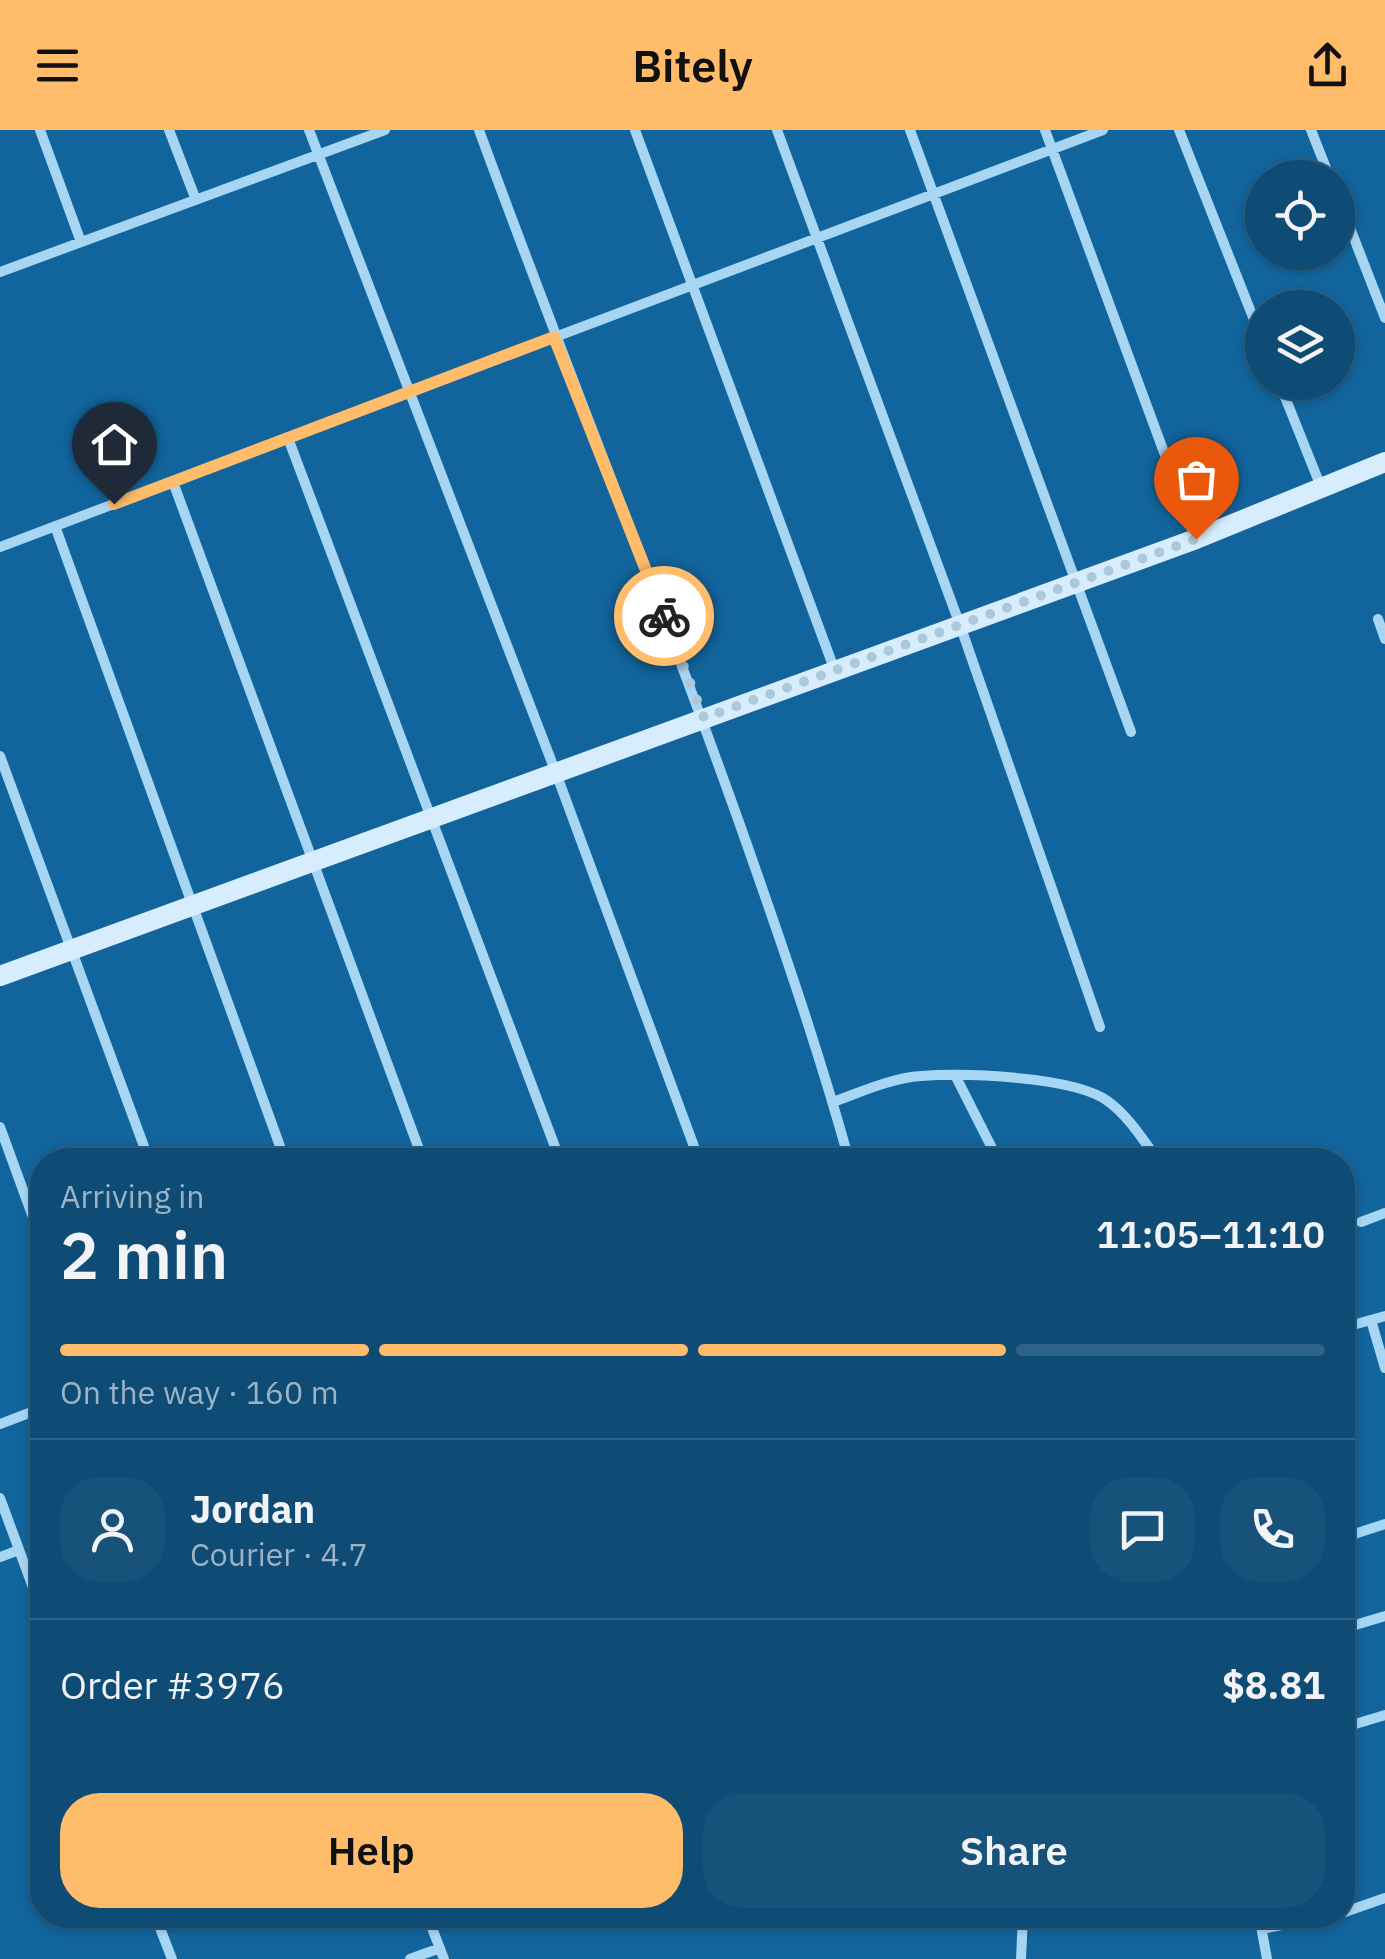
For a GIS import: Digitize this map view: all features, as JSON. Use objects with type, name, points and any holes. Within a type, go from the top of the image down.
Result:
[{"type":"street","points":[[40,130],[80,242]]},
{"type":"street","points":[[169,130],[196,200]]},
{"type":"street","points":[[309,130],[556,773],[695,1148]]},
{"type":"street","points":[[0,272],[385,130]]},
{"type":"street","points":[[478,130],[554,337],[704,718],[791,964],[845,1148]]},
{"type":"street","points":[[635,130],[835,671]]},
{"type":"street","points":[[776,130],[960,625],[1100,1028]]},
{"type":"street","points":[[910,130],[1132,732]]},
{"type":"street","points":[[1045,130],[1196,539]]},
{"type":"street","points":[[0,547],[1104,130]]},
{"type":"street","points":[[1179,130],[1245,297]]},
{"type":"street","points":[[1311,130],[1323,160]]},
{"type":"street","points":[[1355,241],[1385,318]]},
{"type":"street","points":[[1286,400],[1321,487]]},
{"type":"street","points":[[288,438],[556,1148]]},
{"type":"street","points":[[0,976],[1196,539],[1385,462]]},
{"type":"street","points":[[172,482],[419,1148]]},
{"type":"street","points":[[55,526],[281,1148]]},
{"type":"street","points":[[1378,619],[1385,639]]},
{"type":"street","points":[[0,756],[145,1148]]},
{"type":"street","points":[[833,1102],[891,1081],[920,1076],[1014,1078],[1090,1090],[1108,1100],[1149,1148]]},
{"type":"street","points":[[956,1077],[992,1148]]},
{"type":"street","points":[[0,1127],[30,1209]]},
{"type":"street","points":[[1361,1222],[1385,1213]]},
{"type":"street","points":[[1355,1324],[1385,1316]]},
{"type":"street","points":[[1370,1320],[1385,1368]]},
{"type":"street","points":[[0,1424],[30,1413]]},
{"type":"street","points":[[0,1498],[30,1580]]},
{"type":"street","points":[[1355,1534],[1385,1524]]},
{"type":"street","points":[[0,1557],[19,1550]]},
{"type":"street","points":[[1355,1624],[1385,1616]]},
{"type":"street","points":[[1355,1724],[1385,1715]]},
{"type":"street","points":[[1355,1908],[1385,1898]]},
{"type":"street","points":[[160,1928],[172,1959]]},
{"type":"street","points":[[410,1959],[442,1953],[433,1928]]},
{"type":"street","points":[[1021,1959],[1023,1928]]},
{"type":"street","points":[[1267,1928],[1262,1929],[1267,1959]]},
{"type":"way so far","points":[[664,616],[704,718],[1196,539]]},
{"type":"route","points":[[114,504],[554,337],[664,616]]}]
